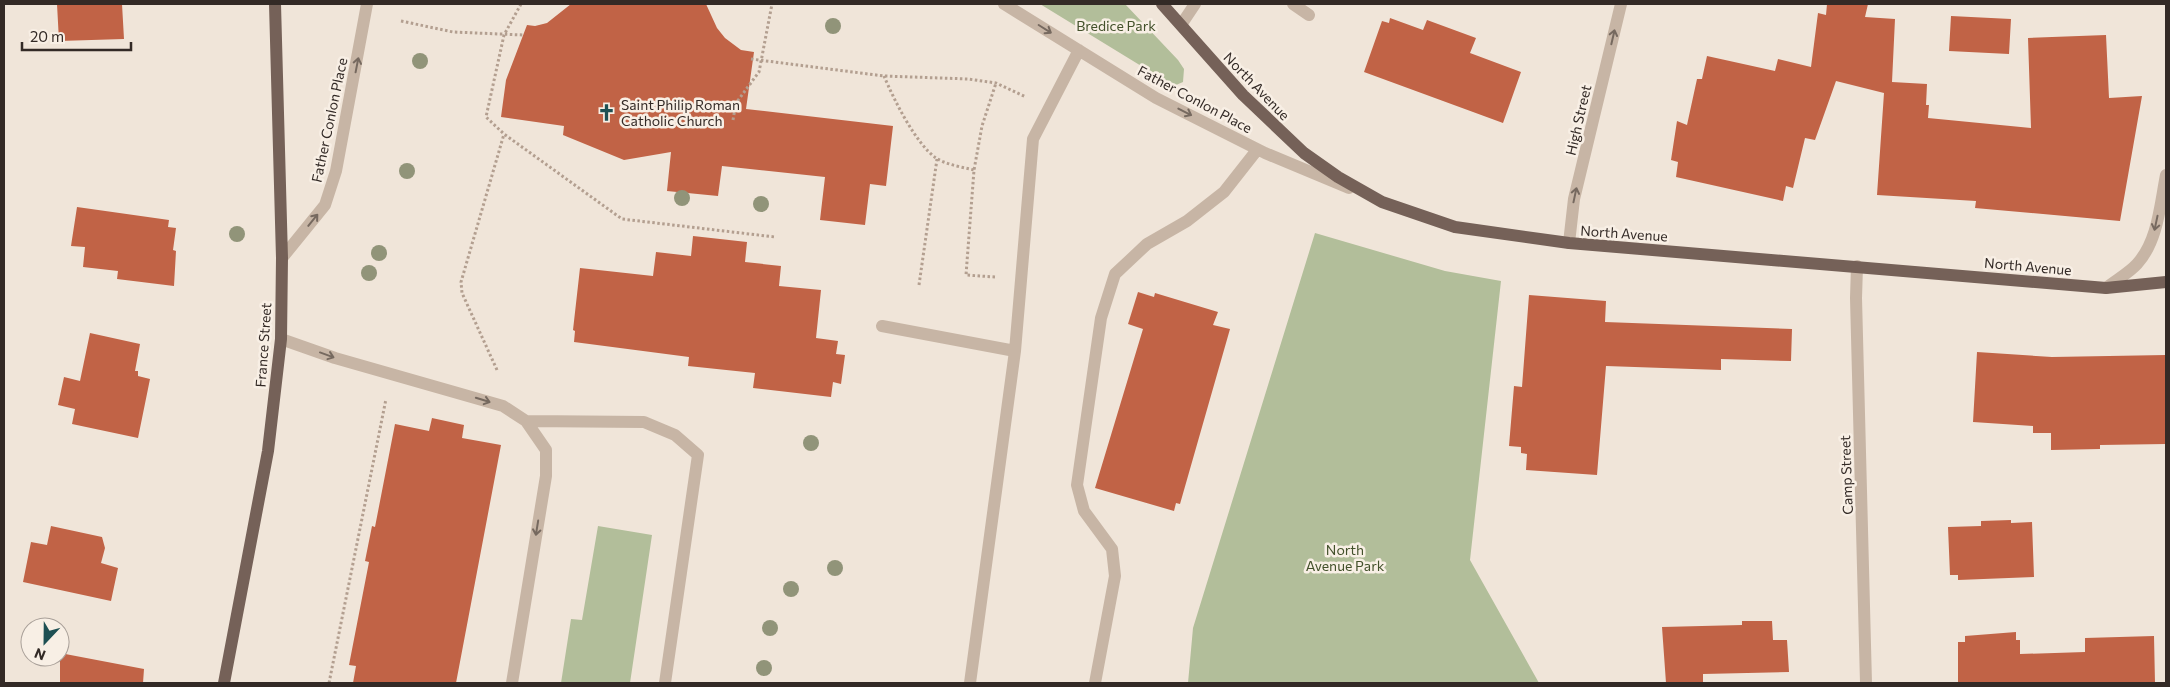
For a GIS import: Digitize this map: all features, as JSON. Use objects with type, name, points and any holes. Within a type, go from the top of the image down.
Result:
[{"type":"main road","name":"France Street","points":[[224,683],[268,451],[281,339],[282,258],[275,4]]},
{"type":"main road","name":"North Avenue","points":[[1162,4],[1243,95],[1304,153],[1338,177],[1382,202],[1455,227],[1569,244],[1857,266],[2106,288],[2166,282]]},
{"type":"street","name":"Father Conlon Place","points":[[282,258],[325,205],[336,171],[368,4]]},
{"type":"street","name":"Father Conlon Place","points":[[1004,4],[1156,98],[1257,150],[1382,202]]},
{"type":"street","points":[[1181,25],[1195,4]]},
{"type":"street","points":[[1293,4],[1309,15]]},
{"type":"street","name":"High Street","points":[[1569,244],[1574,200],[1621,4]]},
{"type":"street","points":[[970,683],[1015,351],[1033,139],[1079,50]]},
{"type":"street","points":[[1095,683],[1115,576],[1112,549],[1084,511],[1076,486],[1101,318],[1115,274],[1147,244],[1187,221],[1224,192],[1257,150]]},
{"type":"street","points":[[2106,288],[2136,266],[2146,253],[2152,238],[2166,175]]},
{"type":"street","name":"Camp Street","points":[[1857,266],[1856,298],[1866,683]]},
{"type":"street","points":[[882,326],[1015,351]]},
{"type":"street","points":[[281,339],[391,375],[502,406],[526,421],[546,450],[546,476],[512,683]]},
{"type":"street","points":[[526,421],[644,422],[675,435],[698,455],[665,683]]},
{"type":"path","points":[[521,4],[504,35],[486,117],[504,134],[622,218],[776,238]]},
{"type":"path","points":[[734,120],[736,103],[759,72],[763,60],[772,4]]},
{"type":"path","points":[[401,20],[453,32],[523,35]]},
{"type":"path","points":[[751,59],[884,76],[968,79],[996,83],[1049,108]]},
{"type":"path","points":[[884,76],[917,136],[937,159],[974,170]]},
{"type":"path","points":[[996,83],[982,126],[974,170],[966,275],[1021,279]]},
{"type":"path","points":[[496,370],[462,293],[461,282],[504,134]]},
{"type":"path","points":[[919,285],[937,159]]},
{"type":"path","points":[[329,683],[391,375]]},
{"type":"green space","name":"Bredice Park","points":[[1040,4],[1125,4],[1178,60],[1184,69],[1183,82],[1176,85],[1169,83]]},
{"type":"green space","name":"North Avenue Park","points":[[1315,233],[1445,271],[1501,281],[1470,560],[1539,683],[1188,683],[1193,628]]},
{"type":"green space","points":[[598,526],[652,535],[630,683],[561,683],[571,619],[582,620]]},
{"type":"building","points":[[57,4],[122,4],[124,39],[59,41]]},
{"type":"building","name":"Saint Philip Roman Catholic Church","points":[[571,4],[706,4],[717,28],[725,38],[741,50],[754,52],[746,109],[893,126],[886,186],[870,184],[865,225],[820,220],[825,177],[722,166],[718,196],[667,191],[671,152],[624,160],[563,135],[564,126],[501,117],[506,80],[527,25],[535,26],[547,23]]},
{"type":"building","points":[[1827,4],[1868,4],[1865,17],[1895,19],[1892,82],[1927,84],[1926,105],[1929,105],[1928,118],[2031,128],[2028,38],[2106,35],[2109,98],[2142,96],[2120,221],[1975,208],[1976,201],[1877,195],[1884,93],[1836,81],[1815,140],[1805,138],[1793,188],[1786,186],[1783,201],[1676,177],[1678,162],[1671,160],[1677,121],[1687,125],[1697,79],[1702,79],[1707,56],[1775,71],[1778,59],[1811,67],[1818,13],[1826,15]]},
{"type":"building","points":[[1951,16],[2011,19],[2009,54],[1949,51]]},
{"type":"building","points":[[1390,18],[1423,30],[1427,20],[1476,38],[1470,53],[1521,72],[1503,123],[1364,72],[1382,21],[1389,23]]},
{"type":"building","points":[[77,207],[169,220],[168,227],[176,228],[173,250],[176,251],[174,286],[117,279],[118,271],[83,267],[85,247],[71,246]]},
{"type":"building","points":[[693,236],[747,242],[745,262],[781,266],[779,286],[821,290],[816,338],[838,341],[836,354],[845,355],[841,384],[833,382],[831,397],[753,388],[755,373],[688,366],[689,357],[574,342],[575,331],[573,330],[580,268],[653,276],[656,252],[691,256]]},
{"type":"building","points":[[1138,292],[1154,297],[1155,293],[1218,312],[1213,325],[1230,329],[1180,504],[1176,503],[1174,511],[1095,488],[1143,329],[1128,324]]},
{"type":"building","points":[[1529,295],[1606,301],[1605,322],[1792,329],[1791,361],[1721,359],[1721,370],[1606,366],[1597,475],[1526,470],[1527,454],[1521,453],[1521,447],[1509,446],[1514,386],[1522,387]]},
{"type":"building","points":[[90,333],[140,344],[135,371],[138,371],[138,376],[150,379],[138,438],[72,424],[75,409],[58,405],[64,377],[80,381]]},
{"type":"building","points":[[1977,352],[2052,357],[2166,355],[2166,444],[2100,445],[2100,449],[2051,450],[2051,433],[2033,433],[2033,426],[1973,422]]},
{"type":"building","points":[[432,418],[464,425],[462,438],[501,445],[456,683],[353,683],[356,666],[349,665],[369,562],[365,561],[372,526],[375,527],[395,424],[429,431]]},
{"type":"building","points":[[2011,520],[2011,523],[2032,522],[2034,577],[1958,580],[1958,575],[1950,575],[1948,527],[1981,526],[1981,521]]},
{"type":"building","points":[[51,526],[102,537],[105,548],[101,563],[118,568],[111,601],[23,582],[31,542],[47,545]]},
{"type":"building","points":[[1742,621],[1772,621],[1773,640],[1787,640],[1789,672],[1703,674],[1703,683],[1666,683],[1662,627],[1742,625]]},
{"type":"building","points":[[2016,632],[2016,640],[2020,640],[2020,654],[2085,652],[2085,638],[2154,636],[2155,683],[1958,683],[1958,642],[1965,642],[1965,636]]},
{"type":"building","points":[[70,655],[144,669],[143,683],[60,683],[60,667],[70,667]]},
{"type":"place","name":"Saint Philip Roman Catholic Church","points":[[607,112]]}]
